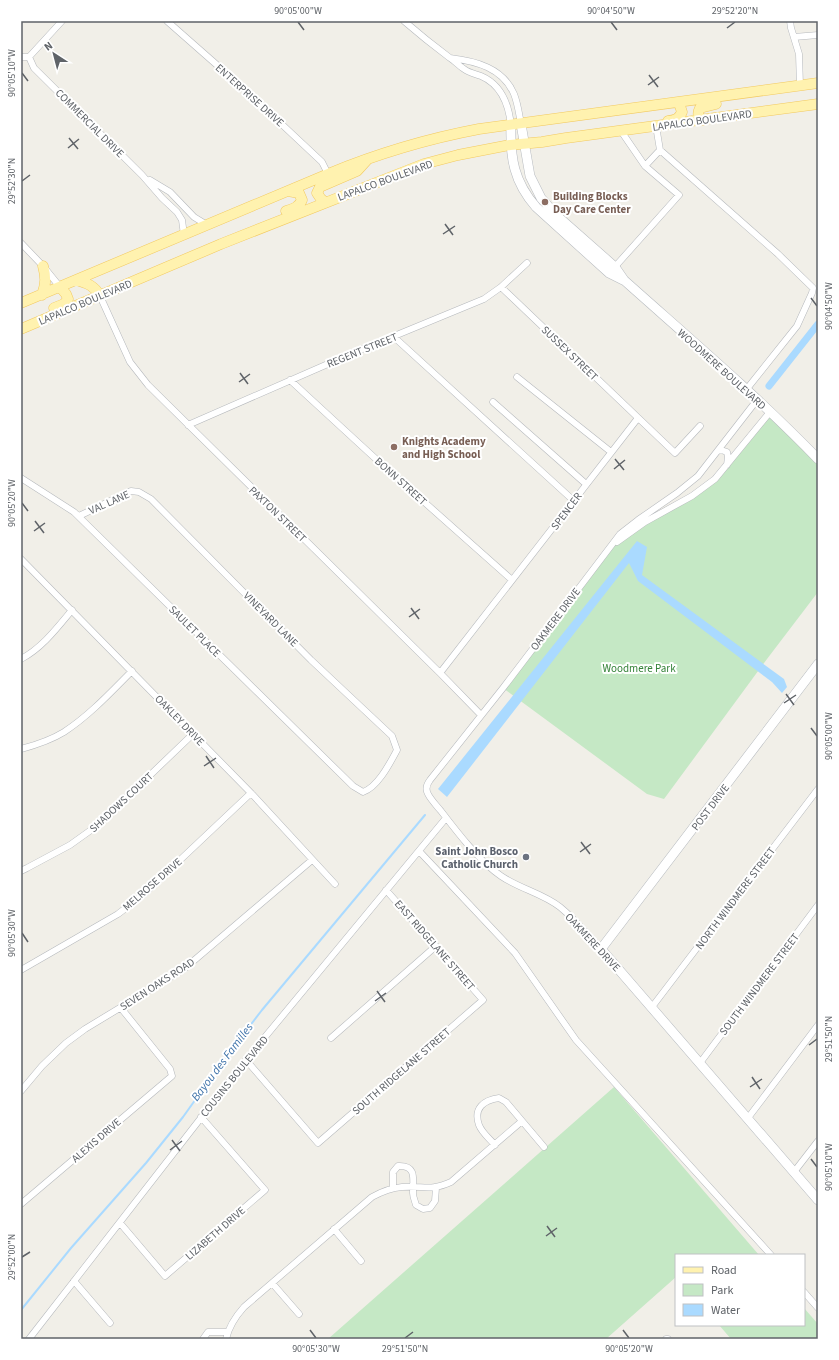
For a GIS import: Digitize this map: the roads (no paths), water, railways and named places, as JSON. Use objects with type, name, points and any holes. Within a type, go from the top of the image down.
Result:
[{"type":"main road","name":"LAPALCO BOULEVARD","points":[[21,303],[328,174],[403,146],[432,138],[480,129],[818,83]]},
{"type":"main road","points":[[703,120],[698,116],[700,108],[746,100],[766,90]]},
{"type":"main road","points":[[597,134],[622,126],[674,120],[680,117],[682,112],[679,102]]},
{"type":"main road","name":"LAPALCO BOULEVARD","points":[[26,327],[325,202],[424,164],[510,145],[542,142],[818,104]]},
{"type":"main road","points":[[325,202],[320,199],[317,193],[320,187],[357,171],[368,158]]},
{"type":"main road","points":[[260,229],[277,215],[296,207],[300,203],[302,200],[298,193],[288,191]]},
{"type":"main road","points":[[42,295],[46,280],[43,266]]},
{"type":"main road","points":[[76,280],[86,283],[96,289],[100,296]]},
{"type":"main road","points":[[26,327],[39,314],[67,302],[68,296],[60,287]]},
{"type":"street","name":"ENTERPRISE DRIVE","points":[[167,21],[242,87],[322,162],[328,174]]},
{"type":"street","points":[[404,21],[465,70],[482,76],[497,87],[507,103],[510,126]]},
{"type":"street","points":[[790,21],[798,54],[800,86]]},
{"type":"street","points":[[21,57],[29,57],[60,22]]},
{"type":"street","points":[[794,37],[818,35]]},
{"type":"street","name":"COMMERCIAL DRIVE","points":[[29,57],[34,68],[142,175],[182,220],[184,235]]},
{"type":"street","points":[[450,58],[479,63],[499,74],[513,92],[518,104],[521,124]]},
{"type":"street","name":"WOODMERE BOULEVARD","points":[[521,124],[530,176],[541,198],[612,270]]},
{"type":"street","name":"WOODMERE BOULEVARD","points":[[510,126],[510,145],[517,178],[528,198],[545,215],[625,281],[707,353],[818,459]]},
{"type":"street","points":[[656,126],[660,150],[778,254],[813,288],[812,294],[797,326],[746,390]]},
{"type":"street","points":[[612,270],[679,196],[644,166],[621,131]]},
{"type":"street","points":[[644,166],[660,150]]},
{"type":"street","name":"COMMERCIAL DRIVE","points":[[142,175],[170,192],[194,217],[206,225]]},
{"type":"street","points":[[21,243],[43,266],[60,287]]},
{"type":"street","name":"REGENT STREET","points":[[188,425],[290,380],[484,299],[502,287],[528,263]]},
{"type":"street","name":"SUSSEX STREET","points":[[502,287],[638,418]]},
{"type":"street","name":"PAXTON STREET","points":[[100,296],[130,362],[148,385],[480,714]]},
{"type":"street","points":[[394,337],[574,501]]},
{"type":"street","points":[[517,377],[611,452]]},
{"type":"street","name":"BONN STREET","points":[[290,380],[377,460],[512,580]]},
{"type":"street","name":"OAKMERE DRIVE","points":[[757,400],[698,476],[687,486],[626,528],[620,534],[480,714],[427,785],[428,795],[446,818],[470,846],[500,875],[535,892],[558,906],[575,920],[818,1200]]},
{"type":"street","points":[[492,402],[586,484]]},
{"type":"street","name":"OAKMERE DRIVE","points":[[611,547],[645,522],[677,505],[704,488],[715,479],[770,412]]},
{"type":"street","points":[[638,418],[675,453],[700,426]]},
{"type":"street","name":"SPENCER","points":[[440,673],[638,418]]},
{"type":"street","points":[[718,451],[721,450],[726,452],[728,457],[727,465]]},
{"type":"street","name":"SAULET PLACE","points":[[21,478],[79,516],[352,786],[363,792]]},
{"type":"street","name":"VAL LANE","points":[[79,516],[131,491],[139,492]]},
{"type":"street","name":"VINEYARD LANE","points":[[139,492],[151,499],[311,660],[392,736],[397,750],[389,767],[369,790],[363,792]]},
{"type":"street","name":"OAKLEY DRIVE","points":[[21,559],[251,793],[335,884]]},
{"type":"street","points":[[21,659],[30,655],[43,643],[72,610]]},
{"type":"street","name":"POST DRIVE","points":[[601,949],[818,664]]},
{"type":"street","points":[[21,749],[40,744],[64,732],[92,711],[132,671]]},
{"type":"street","name":"SHADOWS COURT","points":[[21,870],[70,845],[98,825],[193,734]]},
{"type":"street","name":"NORTH WINDMERE STREET","points":[[652,1007],[818,789]]},
{"type":"street","name":"MELROSE DRIVE","points":[[21,970],[118,914],[144,894],[251,793]]},
{"type":"street","name":"COUSINS BOULEVARD","points":[[28,1339],[246,1060],[446,818]]},
{"type":"street","points":[[419,851],[514,953],[576,1040],[770,1254]]},
{"type":"street","name":"SEVEN OAKS ROAD","points":[[21,1091],[42,1066],[66,1043],[184,968],[312,860]]},
{"type":"street","name":"EAST RIDGELANE STREET","points":[[386,890],[483,1000]]},
{"type":"street","name":"SOUTH WINDMERE STREET","points":[[700,1063],[818,905]]},
{"type":"street","points":[[331,1038],[436,946]]},
{"type":"street","name":"SOUTH RIDGELANE STREET","points":[[246,1060],[318,1143],[483,1000]]},
{"type":"street","name":"ALEXIS DRIVE","points":[[21,1204],[172,1076],[170,1069],[121,1008]]},
{"type":"street","points":[[748,1118],[818,1025]]},
{"type":"street","points":[[495,1145],[479,1125],[478,1113],[480,1107],[486,1101],[499,1098],[506,1102],[544,1147]]},
{"type":"street","name":"LIZABETH DRIVE","points":[[120,1223],[165,1276],[265,1190],[201,1117]]},
{"type":"street","points":[[226,1339],[227,1332],[238,1314],[372,1197],[393,1188],[436,1188],[451,1182],[522,1122]]},
{"type":"street","points":[[794,1172],[818,1140]]},
{"type":"street","points":[[393,1188],[393,1172],[398,1166],[405,1166],[411,1170],[414,1176],[413,1195],[416,1205],[423,1209],[430,1208],[435,1201],[436,1188]]},
{"type":"street","points":[[334,1229],[361,1261]]},
{"type":"street","points":[[74,1281],[110,1323]]},
{"type":"street","points":[[272,1283],[299,1314]]},
{"type":"street","points":[[805,1293],[818,1308]]},
{"type":"street","points":[[203,1339],[208,1332],[227,1332]]},
{"type":"water","points":[[637,541],[647,547],[642,575],[784,679],[787,687],[782,693],[772,682],[638,581],[629,563],[447,797],[438,789]]},
{"type":"waterway","points":[[769,386],[818,324]]},
{"type":"waterway","name":"Bayou des Familles","points":[[21,1310],[71,1248],[146,1163],[183,1117],[228,1054],[262,1010],[425,815]]},
{"type":"place","name":"Building Blocks Day Care Center","points":[[545,202]]},
{"type":"place","name":"Knights Academy and High School","points":[[394,447]]},
{"type":"place","name":"Saint John Bosco Catholic Church","points":[[526,857]]},
{"type":"park label","name":"Woodmere Park","points":[[639,668]]}]
